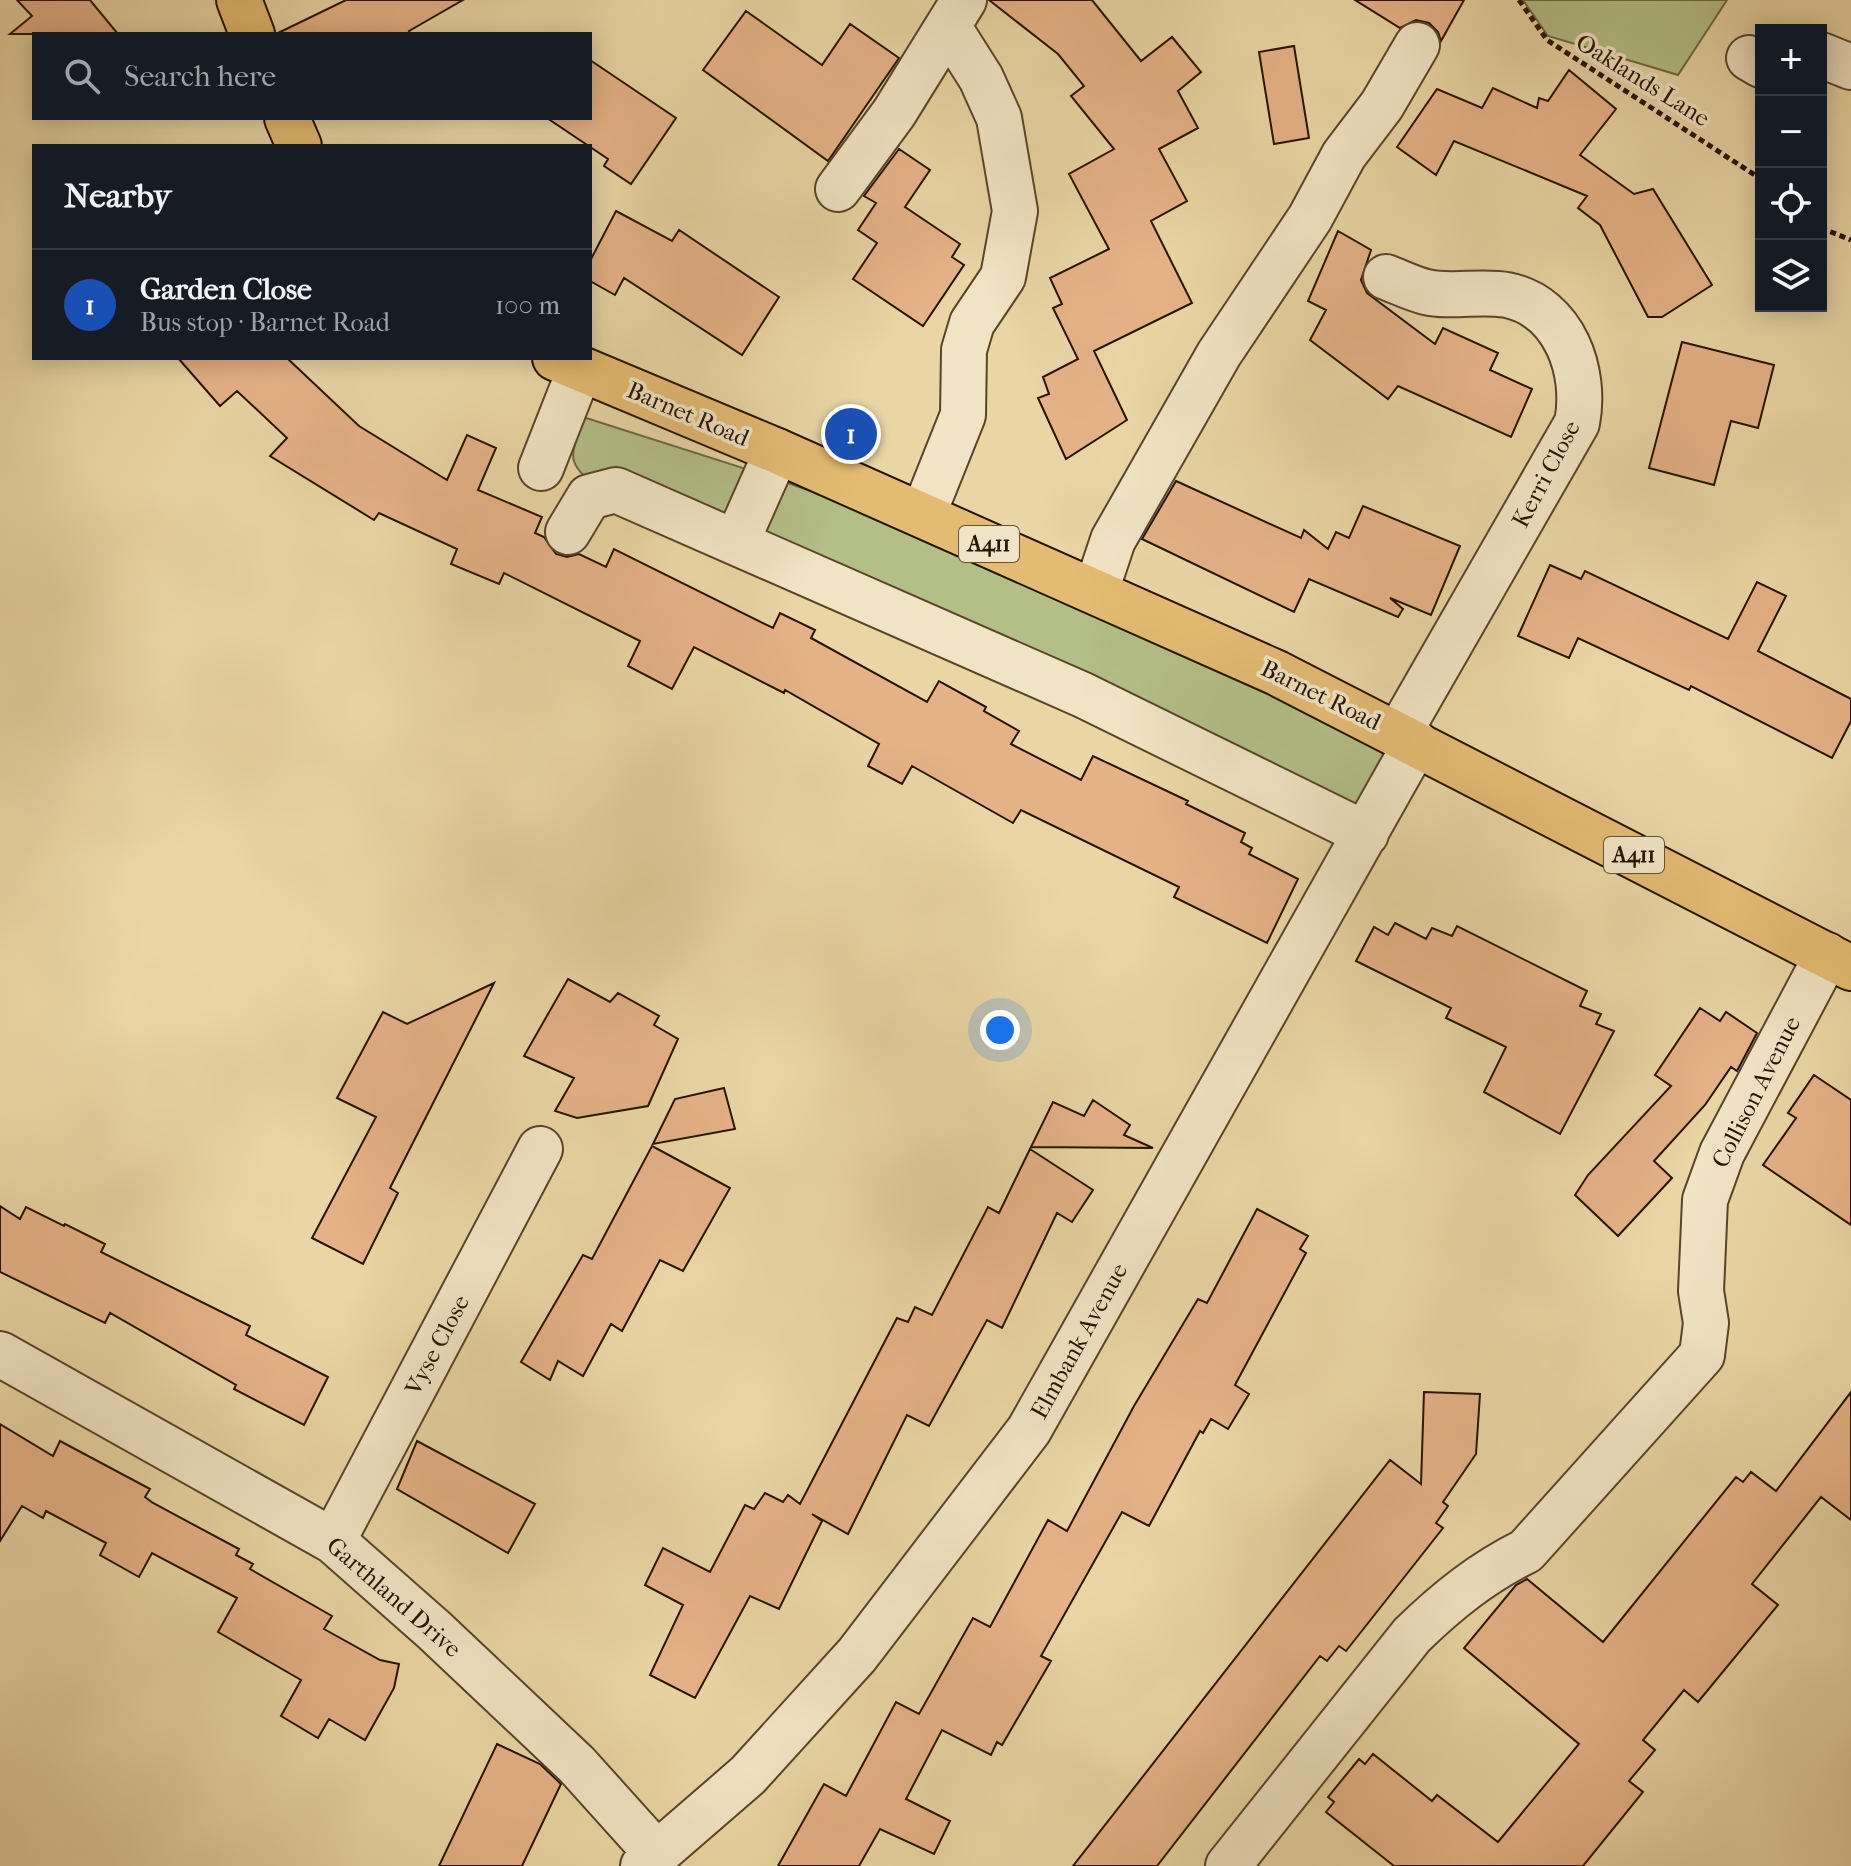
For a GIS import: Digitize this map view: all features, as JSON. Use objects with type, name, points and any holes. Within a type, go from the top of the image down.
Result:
[{"type":"main road","points":[[239,0],[251,32]]},
{"type":"main road","points":[[288,120],[298,144]]},
{"type":"main road","name":"Barnet Road","points":[[568,363],[777,451],[1264,667],[1839,962]]},
{"type":"street","points":[[838,189],[894,113],[956,13]]},
{"type":"street","points":[[923,515],[963,415],[964,350],[972,323],[1003,277],[1015,211],[999,118],[956,13]]},
{"type":"street","points":[[1096,591],[1113,540],[1219,354],[1310,218],[1344,155],[1382,105],[1417,45]]},
{"type":"street","points":[[1827,57],[1851,67]]},
{"type":"street","name":"Kerri Close","points":[[1386,277],[1427,292],[1507,295],[1525,302],[1547,317],[1575,355],[1582,400],[1577,423],[1407,738]]},
{"type":"street","points":[[541,468],[568,363]]},
{"type":"street","name":"Barnet Road","points":[[737,541],[777,451]]},
{"type":"street","points":[[568,532],[589,497],[616,490],[1083,695],[1366,834]]},
{"type":"street","name":"Elmbank Avenue","points":[[650,1860],[748,1775],[857,1655],[1029,1430],[1366,834],[1407,738]]},
{"type":"street","name":"Collison Avenue","points":[[1228,1866],[1412,1635],[1447,1600],[1487,1570],[1526,1551],[1702,1355],[1706,1323],[1701,1291],[1705,1200],[1722,1153],[1839,962]]},
{"type":"street","name":"Vyse Close","points":[[333,1541],[540,1149]]},
{"type":"street","name":"Garthland Drive","points":[[0,1354],[333,1541],[434,1630],[577,1765],[650,1860]]},
{"type":"path","name":"Oaklands Lane","points":[[1519,0],[1547,40],[1755,175]]},
{"type":"path","points":[[1827,230],[1851,240]]},
{"type":"green space","points":[[1523,0],[1727,0],[1678,75],[1548,36]]},
{"type":"green space","points":[[583,417],[765,475],[1096,591],[1399,733],[1366,834],[599,491],[580,472],[573,458]]},
{"type":"building","points":[[17,0],[90,0],[116,32],[10,34],[32,16]]},
{"type":"building","points":[[346,0],[463,0],[410,32],[280,32]]},
{"type":"building","points":[[989,0],[1092,0],[1141,61],[1172,37],[1201,72],[1178,91],[1198,128],[1159,149],[1187,201],[1151,221],[1192,303],[1094,351],[1127,420],[1066,459],[1038,398],[1049,394],[1043,377],[1078,359],[1053,308],[1062,304],[1050,278],[1109,249],[1069,174],[1114,149],[1071,96],[1084,86],[1058,54]]},
{"type":"building","points":[[1355,0],[1464,0],[1441,41],[1438,32],[1429,23],[1416,20],[1400,28]]},
{"type":"building","points":[[746,11],[822,65],[850,24],[899,58],[828,161],[703,70]]},
{"type":"building","points":[[1294,46],[1309,138],[1274,144],[1259,52]]},
{"type":"building","points":[[592,61],[676,118],[631,184],[604,166],[608,159],[592,148],[592,144],[586,144],[550,120],[592,120]]},
{"type":"building","points":[[1569,70],[1616,109],[1580,155],[1634,194],[1653,189],[1712,285],[1662,317],[1648,317],[1600,225],[1578,208],[1587,196],[1454,141],[1436,175],[1397,147],[1437,89],[1482,108],[1493,88],[1537,108],[1539,98],[1548,101]]},
{"type":"building","points":[[899,149],[930,170],[905,207],[960,244],[952,257],[964,265],[923,326],[853,279],[877,243],[858,230],[876,203],[864,196]]},
{"type":"building","points":[[616,211],[672,241],[679,230],[779,297],[742,355],[624,278],[615,295],[592,282],[592,257]]},
{"type":"building","points":[[1338,231],[1371,250],[1361,280],[1367,293],[1435,344],[1443,328],[1498,353],[1490,370],[1532,389],[1511,437],[1398,386],[1388,399],[1310,340],[1326,310],[1308,301]]},
{"type":"building","points":[[1682,342],[1774,365],[1758,428],[1731,421],[1714,485],[1649,468]]},
{"type":"building","points":[[180,360],[289,360],[359,426],[447,480],[467,435],[496,448],[478,490],[542,517],[535,533],[544,537],[556,554],[567,557],[579,554],[606,567],[614,549],[773,628],[780,613],[815,630],[811,638],[927,702],[939,681],[986,707],[984,711],[1019,731],[1011,744],[1081,780],[1093,756],[1188,801],[1186,804],[1245,833],[1241,842],[1252,848],[1249,854],[1298,879],[1267,943],[1174,897],[1179,887],[1021,810],[1013,823],[912,766],[902,784],[868,766],[879,744],[785,690],[784,693],[694,647],[672,689],[628,666],[640,641],[504,573],[499,584],[451,564],[457,549],[379,513],[374,520],[270,456],[287,438],[237,391],[220,406]]},
{"type":"building","points":[[1176,481],[1301,538],[1304,530],[1328,549],[1336,532],[1349,538],[1363,506],[1460,546],[1431,615],[1390,598],[1403,609],[1398,617],[1309,579],[1294,612],[1142,539]]},
{"type":"building","points":[[1550,565],[1581,579],[1585,571],[1728,639],[1757,582],[1786,596],[1758,651],[1851,699],[1851,721],[1832,758],[1691,686],[1689,690],[1578,638],[1569,658],[1518,636]]},
{"type":"building","points":[[1395,923],[1426,939],[1432,928],[1452,936],[1457,926],[1587,991],[1580,1006],[1601,1014],[1596,1024],[1614,1031],[1560,1134],[1484,1092],[1506,1047],[1446,1018],[1451,1008],[1356,961],[1374,927],[1388,935]]},
{"type":"building","points":[[568,979],[610,1002],[618,993],[659,1016],[654,1025],[678,1039],[648,1106],[577,1118],[555,1111],[574,1078],[524,1056]]},
{"type":"building","points":[[494,983],[390,1188],[398,1193],[363,1264],[312,1238],[376,1117],[337,1098],[383,1012],[407,1024]]},
{"type":"building","points":[[1700,1008],[1720,1021],[1726,1012],[1757,1033],[1737,1071],[1731,1067],[1705,1105],[1654,1161],[1672,1178],[1618,1236],[1575,1195],[1588,1175],[1671,1086],[1655,1075]]},
{"type":"building","points":[[1814,1075],[1851,1100],[1851,1225],[1763,1165],[1796,1118],[1788,1113]]},
{"type":"building","points":[[724,1088],[735,1129],[653,1144],[675,1099]]},
{"type":"building","points":[[1093,1100],[1130,1125],[1124,1135],[1153,1148],[1031,1147],[1053,1102],[1084,1116]]},
{"type":"building","points":[[652,1146],[730,1188],[683,1271],[660,1260],[622,1331],[611,1324],[583,1376],[558,1361],[550,1380],[521,1362],[583,1255],[592,1259]]},
{"type":"building","points":[[1030,1149],[1093,1190],[1072,1222],[1057,1213],[1002,1328],[987,1320],[929,1426],[907,1415],[848,1534],[812,1514],[822,1521],[779,1609],[750,1596],[695,1698],[650,1675],[683,1605],[645,1585],[663,1548],[710,1572],[745,1505],[754,1509],[765,1493],[783,1502],[788,1495],[800,1504],[897,1318],[908,1322],[915,1307],[932,1315],[988,1207],[999,1213]]},
{"type":"building","points":[[0,1206],[20,1219],[26,1207],[105,1244],[101,1252],[250,1326],[246,1335],[328,1377],[304,1425],[234,1389],[236,1385],[110,1313],[105,1323],[0,1272]]},
{"type":"building","points":[[1257,1209],[1308,1236],[1300,1249],[1306,1253],[1235,1385],[1249,1394],[1228,1429],[1211,1419],[1203,1433],[1200,1431],[1149,1526],[1122,1512],[1041,1656],[1051,1661],[1002,1745],[997,1742],[991,1755],[942,1730],[906,1799],[950,1821],[934,1854],[880,1829],[859,1866],[778,1866],[824,1784],[846,1796],[896,1702],[919,1714],[973,1618],[990,1627],[1048,1520],[1067,1531],[1134,1406],[1198,1299],[1207,1303]]},
{"type":"building","points":[[1424,1392],[1480,1394],[1476,1454],[1443,1502],[1448,1506],[1436,1523],[1443,1528],[1346,1651],[1339,1646],[1327,1661],[1320,1656],[1157,1866],[1073,1866],[1390,1460],[1421,1484]]},
{"type":"building","points":[[1851,1392],[1851,1520],[1821,1497],[1752,1584],[1778,1605],[1698,1702],[1684,1690],[1643,1740],[1655,1750],[1629,1781],[1643,1792],[1583,1866],[1394,1866],[1326,1812],[1334,1802],[1328,1797],[1359,1759],[1365,1764],[1373,1754],[1432,1801],[1437,1795],[1498,1842],[1579,1744],[1464,1648],[1516,1585],[1527,1579],[1603,1642],[1736,1477],[1743,1482],[1751,1472],[1776,1491]]},
{"type":"building","points":[[0,1424],[53,1456],[60,1441],[150,1489],[145,1497],[153,1503],[239,1549],[236,1555],[253,1564],[250,1569],[332,1616],[324,1629],[380,1660],[399,1664],[394,1688],[365,1740],[329,1719],[318,1738],[281,1716],[301,1680],[218,1632],[237,1598],[152,1553],[139,1577],[100,1555],[106,1543],[46,1511],[43,1518],[22,1506],[0,1541]]},
{"type":"building","points":[[417,1441],[535,1504],[508,1553],[397,1489]]},
{"type":"building","points":[[497,1744],[540,1764],[561,1784],[522,1866],[439,1866]]},
{"type":"place","name":"Garden Close","points":[[851,434]]}]
